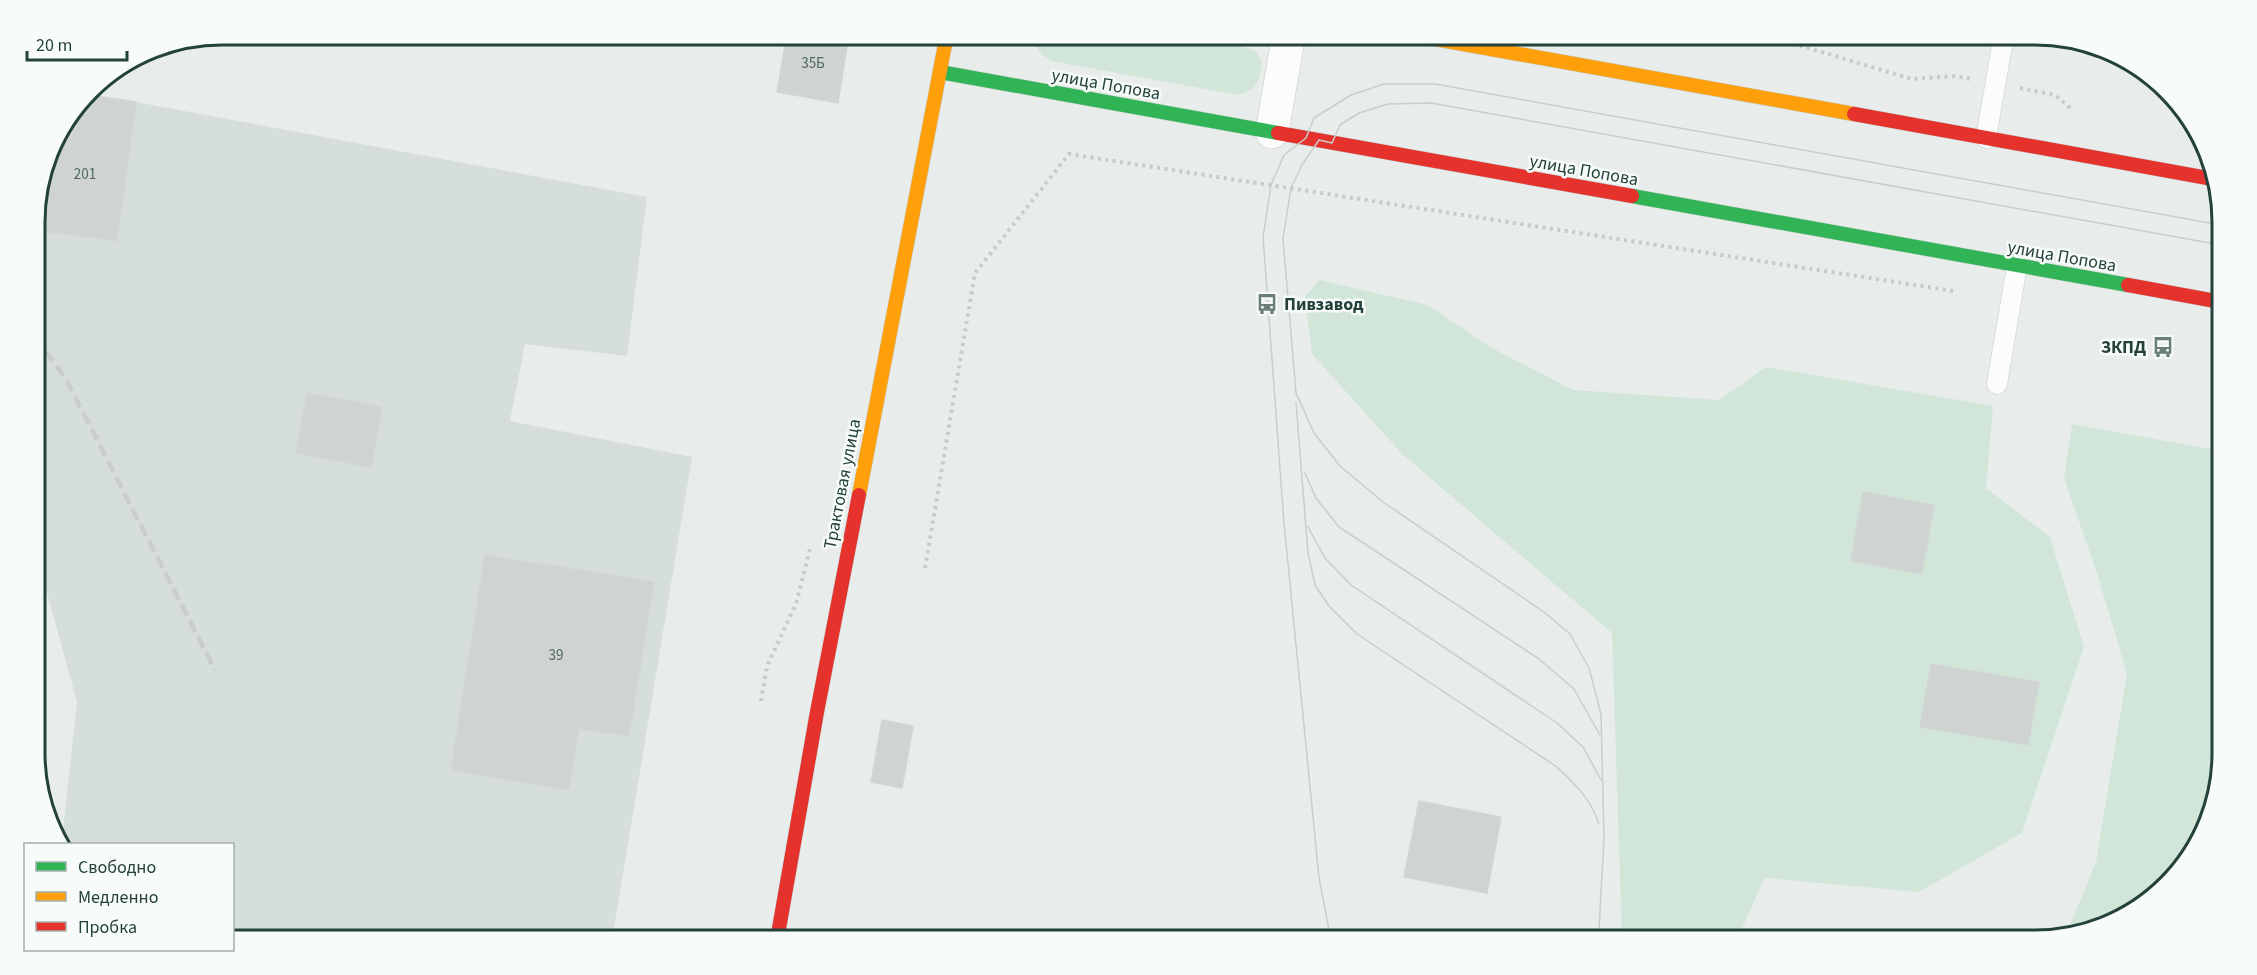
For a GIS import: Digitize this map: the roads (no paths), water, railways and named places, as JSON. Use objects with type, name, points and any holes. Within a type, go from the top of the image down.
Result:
[{"type":"main road","name":"Трактовая улица","points":[[779,930],[817,712],[945,45]]},
{"type":"main road","points":[[1468,45],[2206,178]]},
{"type":"main road","name":"улица Попова","points":[[940,72],[2212,301]]},
{"type":"street","points":[[1272,132],[1287,45]]},
{"type":"lane","points":[[1986,138],[2002,45]]},
{"type":"lane","points":[[1997,384],[2017,266]]},
{"type":"tram line","points":[[1329,930],[1319,878],[1284,523],[1263,237],[1271,185],[1284,155],[1306,138],[1314,118],[1351,95],[1384,84],[1435,84],[2212,223]]},
{"type":"tram line","points":[[1599,930],[1604,838],[1601,714],[1589,668],[1570,634],[1544,612],[1383,502],[1340,466],[1314,433],[1296,393],[1283,239],[1291,188],[1302,165],[1319,140],[1332,143],[1340,125],[1359,113],[1388,104],[1431,103],[2212,243]]},
{"type":"tram line","points":[[1296,403],[1308,553],[1315,585],[1329,606],[1357,634],[1557,767],[1582,793],[1599,824]]},
{"type":"tram line","points":[[1305,473],[1316,498],[1339,527],[1539,659],[1574,689],[1600,735]]},
{"type":"tram line","points":[[1308,527],[1325,558],[1351,585],[1557,723],[1583,747],[1601,780]]},
{"type":"railway","points":[[45,351],[66,379],[215,670]]},
{"type":"place","name":"Пивзавод","points":[[1267,304]]},
{"type":"place","name":"ЗКПД","points":[[2163,347]]}]
